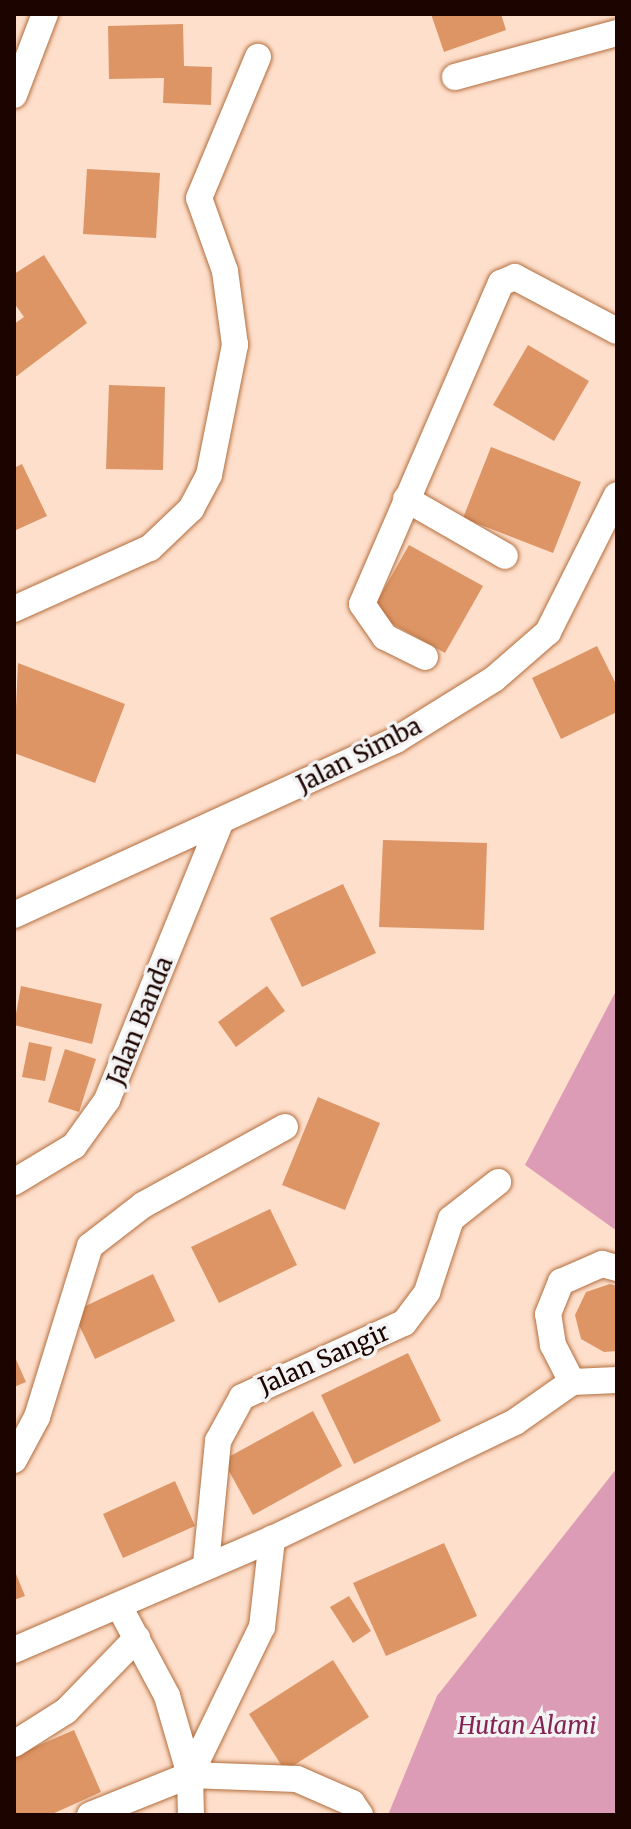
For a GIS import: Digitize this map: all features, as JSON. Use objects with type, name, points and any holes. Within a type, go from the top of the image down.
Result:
[{"type":"street","points":[[34,47],[37,14]]},
{"type":"street","points":[[14,95],[45,14]]},
{"type":"street","points":[[455,77],[617,33]]},
{"type":"street","points":[[14,609],[150,548],[191,509],[209,475],[235,345],[225,271],[199,198],[258,57]]},
{"type":"street","points":[[425,657],[385,637],[363,615],[368,585],[501,283],[515,277],[617,331]]},
{"type":"street","name":"Jalan Simba","points":[[14,915],[396,740],[494,679],[548,632],[617,495]]},
{"type":"street","points":[[406,499],[505,556]]},
{"type":"street","name":"Jalan Banda","points":[[14,1182],[74,1146],[107,1100],[220,823]]},
{"type":"street","points":[[14,1460],[37,1417],[90,1246],[143,1205],[285,1127]]},
{"type":"street","name":"Jalan Sangir","points":[[206,1564],[218,1441],[242,1397],[404,1323],[427,1292],[451,1219],[498,1182]]},
{"type":"street","points":[[572,1382],[553,1345],[553,1303],[561,1282],[602,1264],[617,1268]]},
{"type":"street","points":[[14,1650],[119,1606],[206,1564],[272,1539],[515,1422],[572,1382],[617,1380]]},
{"type":"street","points":[[190,1775],[262,1627],[272,1539]]},
{"type":"street","points":[[119,1606],[167,1696],[190,1775],[191,1815]]},
{"type":"street","points":[[14,1744],[66,1711],[137,1638]]},
{"type":"street","points":[[90,1815],[190,1775],[297,1779],[352,1803],[360,1815]]},
{"type":"green space","points":[[617,989],[617,1231],[525,1165]]},
{"type":"green space","name":"Hutan Alami","points":[[617,1468],[617,1815],[388,1815],[437,1696]]},
{"type":"building","points":[[431,14],[501,14],[506,30],[444,52]]},
{"type":"building","points":[[183,24],[184,66],[212,67],[211,105],[163,103],[164,78],[109,79],[108,26]]},
{"type":"building","points":[[87,169],[160,173],[156,238],[83,234]]},
{"type":"building","points":[[44,255],[87,323],[14,378],[14,324],[24,317],[14,303],[14,274]]},
{"type":"building","points":[[528,345],[589,381],[554,441],[493,405]]},
{"type":"building","points":[[109,385],[165,387],[163,470],[106,469]]},
{"type":"building","points":[[491,447],[581,482],[553,553],[463,518]]},
{"type":"building","points":[[22,464],[47,516],[14,531],[14,468]]},
{"type":"building","points":[[409,545],[483,586],[445,653],[371,612]]},
{"type":"building","points":[[597,646],[617,686],[617,712],[561,739],[532,678]]},
{"type":"building","points":[[18,663],[125,704],[95,783],[14,753]]},
{"type":"building","points":[[383,840],[487,843],[484,930],[379,927]]},
{"type":"building","points":[[343,884],[376,953],[302,987],[270,918]]},
{"type":"building","points":[[21,986],[102,1004],[92,1044],[14,1025]]},
{"type":"building","points":[[267,986],[285,1011],[236,1047],[218,1022]]},
{"type":"building","points":[[29,1042],[52,1047],[45,1081],[22,1077]]},
{"type":"building","points":[[65,1049],[96,1059],[79,1112],[48,1102]]},
{"type":"building","points":[[318,1097],[380,1123],[345,1210],[282,1185]]},
{"type":"building","points":[[270,1209],[297,1265],[219,1303],[191,1247]]},
{"type":"building","points":[[153,1274],[175,1321],[95,1359],[73,1312]]},
{"type":"building","points":[[610,1284],[617,1286],[617,1351],[604,1352],[581,1339],[575,1315],[586,1292]]},
{"type":"building","points":[[408,1353],[441,1421],[354,1464],[321,1395]]},
{"type":"building","points":[[14,1355],[26,1382],[14,1387]]},
{"type":"building","points":[[313,1411],[342,1466],[253,1515],[223,1460]]},
{"type":"building","points":[[175,1481],[195,1526],[123,1558],[103,1514]]},
{"type":"building","points":[[444,1543],[477,1616],[386,1656],[353,1583]]},
{"type":"building","points":[[14,1569],[25,1596],[14,1600]]},
{"type":"building","points":[[349,1596],[371,1631],[353,1643],[330,1607]]},
{"type":"building","points":[[333,1660],[369,1717],[285,1771],[249,1714]]},
{"type":"building","points":[[74,1730],[101,1792],[50,1815],[14,1815],[14,1756]]}]
